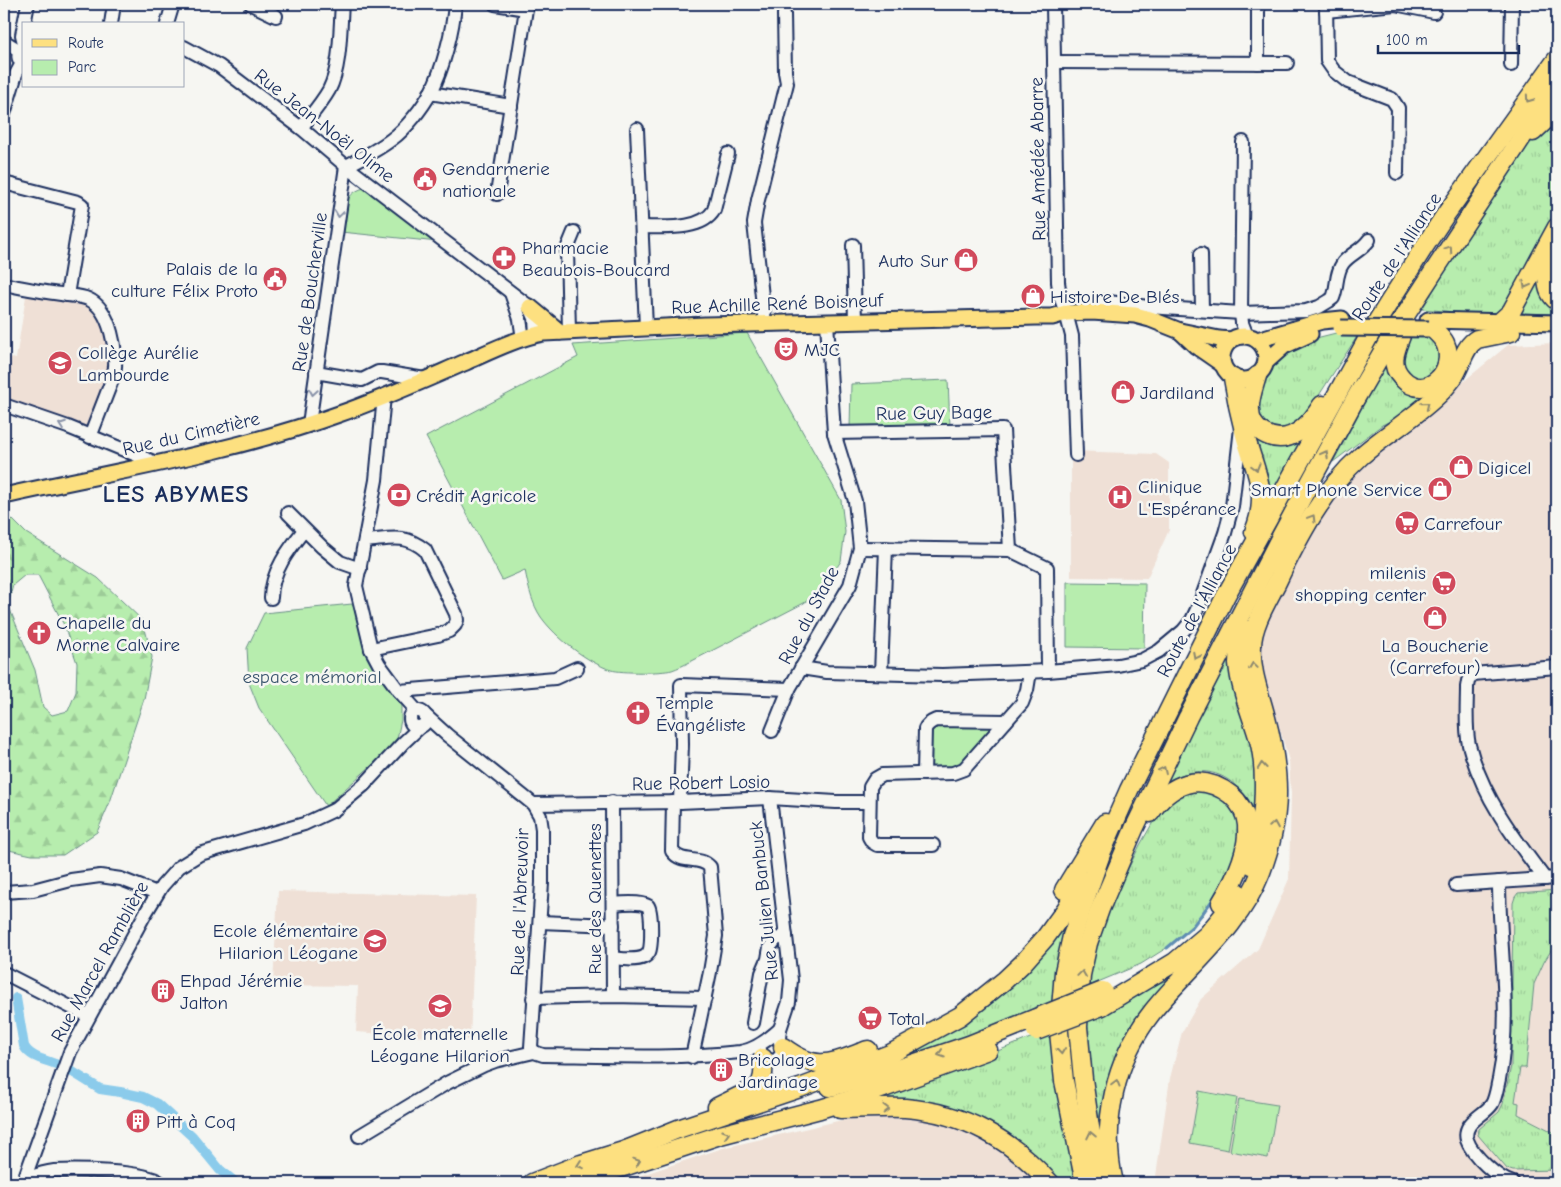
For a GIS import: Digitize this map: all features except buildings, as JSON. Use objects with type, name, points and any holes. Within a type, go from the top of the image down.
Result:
[{"type":"highway","name":"Route de l'Alliance","points":[[1085,1183],[1064,1081],[1059,1032],[1064,972],[1072,936],[1102,851],[1129,790],[1225,597],[1378,320],[1424,246],[1557,59]]},
{"type":"highway","points":[[1101,1183],[1090,1127],[1078,1027],[1081,975],[1094,924],[1134,829],[1188,717],[1354,401],[1390,339],[1557,84]]},
{"type":"highway","points":[[1497,174],[1540,124],[1557,113]]},
{"type":"highway","points":[[1261,369],[1249,407],[1255,425],[1260,431],[1275,438],[1283,438],[1300,431],[1311,421],[1329,395],[1388,294],[1427,233],[1468,179],[1478,170]]},
{"type":"highway","points":[[1114,1183],[1110,1166],[1111,1108],[1122,1064],[1152,1012],[1234,921],[1248,899],[1259,876],[1274,829],[1277,784],[1275,756],[1253,670],[1251,644],[1255,628],[1293,548],[1338,479],[1360,457],[1432,401],[1454,375],[1473,342],[1506,327],[1511,312],[1557,226]]},
{"type":"highway","points":[[1557,247],[1547,275],[1550,291],[1557,301]]},
{"type":"highway","points":[[1422,290],[1397,345],[1394,358],[1395,368],[1401,378],[1412,386],[1431,385],[1443,374],[1447,366],[1448,354],[1445,343],[1430,326]]},
{"type":"highway","points":[[1225,597],[1257,524],[1262,498],[1261,486],[1228,371]]},
{"type":"highway","points":[[1102,999],[1175,962],[1207,934],[1234,901],[1253,864],[1260,834],[1264,786],[1259,742],[1242,686],[1238,661],[1244,630],[1266,566]]},
{"type":"highway","points":[[1102,999],[1187,941],[1216,911],[1239,869],[1246,840],[1247,824],[1241,806],[1234,798],[1212,784],[1197,782],[1180,786],[1167,793],[1147,818],[1134,829]]},
{"type":"highway","points":[[678,1130],[724,1103],[758,1087],[762,1082],[771,1045],[808,1062],[829,1063],[888,1043],[931,1022],[972,995],[1013,959],[1057,902],[1099,832],[1129,790]]},
{"type":"highway","points":[[626,1150],[890,1054],[960,1016],[1005,980],[1045,938],[1066,909],[1102,851]]},
{"type":"highway","points":[[575,1183],[728,1133],[820,1109],[934,1071],[1036,1025],[1102,999],[1158,981],[1184,966],[1213,945]]},
{"type":"highway","points":[[532,1183],[581,1164],[758,1107],[895,1070],[1036,1025]]},
{"type":"highway","points":[[820,1109],[904,1108],[928,1111],[960,1120],[989,1132],[1006,1142],[1050,1183]]},
{"type":"main road","points":[[530,307],[564,331]]},
{"type":"main road","name":"Rue Achille René Boisneuf","points":[[384,396],[530,337],[564,331],[855,320],[1036,317],[1092,312],[1150,319],[1180,331],[1219,339],[1242,332]]},
{"type":"main road","points":[[1341,324],[1284,346],[1261,369],[1245,380],[1228,371],[1223,351],[1242,332],[1322,321],[1341,324],[1506,327],[1557,323]]},
{"type":"main road","points":[[1506,327],[1557,333]]},
{"type":"main road","name":"Rue Achille René Boisneuf","points":[[1180,331],[1228,371]]},
{"type":"main road","points":[[1242,332],[1262,346],[1266,354],[1261,369]]},
{"type":"main road","name":"Rue du Cimetière","points":[[4,496],[218,450],[309,424],[384,396]]},
{"type":"street","points":[[24,22],[28,4]]},
{"type":"street","points":[[112,22],[114,4]]},
{"type":"street","points":[[168,22],[173,4]]},
{"type":"street","points":[[251,4],[276,16]]},
{"type":"street","points":[[301,128],[330,88],[337,65],[342,4]]},
{"type":"street","points":[[346,166],[392,140],[409,122],[430,93],[449,40],[455,4]]},
{"type":"street","points":[[495,4],[531,6],[511,106],[497,194]]},
{"type":"street","name":"Rue Amédée Abarre","points":[[1053,4],[1058,282],[1060,296],[1072,336],[1076,455]]},
{"type":"street","points":[[1258,4],[1258,63]]},
{"type":"street","points":[[1396,173],[1398,108],[1392,99],[1348,82],[1334,71],[1327,61],[1326,7],[1395,4],[1434,12]]},
{"type":"street","points":[[1511,65],[1512,4]]},
{"type":"street","points":[[765,324],[754,223],[787,83],[785,72],[784,14]]},
{"type":"street","points":[[4,41],[22,53]]},
{"type":"street","name":"Rue Jean-Noël Olime","points":[[185,48],[219,66],[530,307]]},
{"type":"street","points":[[4,114],[22,57]]},
{"type":"street","points":[[1054,62],[1287,63]]},
{"type":"street","points":[[430,93],[511,106]]},
{"type":"street","points":[[637,129],[646,327]]},
{"type":"street","points":[[1242,332],[1243,142]]},
{"type":"street","points":[[642,228],[691,226],[711,216],[728,154]]},
{"type":"street","name":"Rue de Boucherville","points":[[309,424],[346,166]]},
{"type":"street","points":[[4,183],[78,202],[82,205],[67,295]]},
{"type":"street","points":[[564,331],[567,249],[574,232]]},
{"type":"street","points":[[1101,301],[1148,307],[1202,310],[1242,332],[1329,302],[1334,294],[1337,275],[1342,264],[1363,248],[1369,240]]},
{"type":"street","points":[[853,245],[855,320]]},
{"type":"street","points":[[1201,254],[1202,310]]},
{"type":"street","points":[[4,284],[27,290],[84,297],[93,302],[104,316],[113,339],[116,355],[114,375],[90,437]]},
{"type":"street","points":[[511,293],[520,319],[530,337]]},
{"type":"street","points":[[530,307],[535,318],[530,337]]},
{"type":"street","name":"Rue du Stade","points":[[772,731],[789,690],[850,584],[860,548],[854,501],[834,434],[827,322]]},
{"type":"street","points":[[316,372],[362,380],[378,372],[425,379]]},
{"type":"street","points":[[384,396],[376,480],[356,586],[371,649],[379,664],[418,719]]},
{"type":"street","points":[[4,405],[68,427],[156,463]]},
{"type":"street","points":[[801,668],[827,672],[942,675],[1030,672],[1118,665],[1142,660],[1159,651],[1183,631],[1192,620],[1225,533],[1232,507],[1242,420]]},
{"type":"street","name":"Rue Guy Bage","points":[[834,434],[1003,430],[1010,550]]},
{"type":"street","points":[[288,513],[340,562],[360,568]]},
{"type":"street","points":[[271,598],[272,583],[288,550],[304,530]]},
{"type":"street","points":[[366,540],[401,538],[416,543],[425,550],[458,620],[456,625],[449,631],[438,635],[371,649]]},
{"type":"street","points":[[860,548],[1010,550],[1047,568],[1048,671]]},
{"type":"street","points":[[881,673],[886,548]]},
{"type":"street","points":[[1551,878],[1525,853],[1500,816],[1484,785],[1469,745],[1467,687],[1468,681],[1473,674],[1557,667]]},
{"type":"street","points":[[402,696],[555,678],[577,668]]},
{"type":"street","points":[[933,845],[877,845],[872,842],[869,837],[870,787],[882,775],[953,773],[964,769],[1022,703],[1027,690],[1030,672]]},
{"type":"street","points":[[692,1057],[716,936],[710,867],[704,862],[679,857],[672,851],[682,744],[681,685],[789,690]]},
{"type":"street","name":"Rue de l'Abreuvoir","points":[[418,719],[447,735],[533,804],[540,816],[542,829],[540,922],[533,998],[531,1047],[534,1052]]},
{"type":"street","name":"Rue Marcel Ramblière","points":[[23,1182],[70,1052],[88,1016],[162,886],[179,867],[200,854],[304,824],[334,810],[364,785],[403,743],[418,719]]},
{"type":"street","points":[[924,774],[925,729],[931,722],[936,720],[1006,721]]},
{"type":"street","name":"Rue Robert Losio","points":[[533,804],[677,802],[770,798],[869,802]]},
{"type":"street","name":"Rue Julien Banbuck","points":[[770,798],[791,980],[789,1002],[771,1045]]},
{"type":"street","name":"Rue des Quenettes","points":[[612,802],[614,996]]},
{"type":"street","points":[[4,892],[33,890],[71,880],[100,876],[121,879],[157,893]]},
{"type":"street","points":[[1456,885],[1551,878]]},
{"type":"street","points":[[1499,882],[1505,1019],[1500,1077],[1493,1102],[1484,1113],[1470,1124],[1467,1136],[1470,1146],[1487,1166],[1498,1176],[1513,1183]]},
{"type":"street","points":[[613,904],[627,903],[648,906],[651,922],[649,953],[646,956],[638,959],[613,958]]},
{"type":"street","points":[[540,922],[613,925]]},
{"type":"street","points":[[753,1023],[762,973],[768,959],[770,947],[776,938],[786,936]]},
{"type":"street","points":[[4,973],[88,1016]]},
{"type":"street","points":[[533,998],[614,996],[705,998]]},
{"type":"street","points":[[359,1136],[447,1084],[484,1065],[534,1052],[543,1055],[660,1058],[692,1057],[746,1051],[771,1045]]},
{"type":"street","points":[[23,1182],[39,1174],[53,1171],[98,1171],[150,1177],[161,1183]]},
{"type":"shaded area","name":"Collège Aurélie Lambourde","points":[[27,290],[93,302],[115,355],[90,437],[4,405],[4,356],[16,359]]},
{"type":"shaded area","points":[[1557,343],[1557,1183],[1155,1183],[1170,1078],[1182,1032],[1201,999],[1258,949],[1289,879],[1291,794],[1289,761],[1259,651],[1262,635],[1291,566],[1339,489],[1359,467],[1508,345]]},
{"type":"shaded area","name":"Clinique L'Espérance","points":[[1071,451],[1156,454],[1169,463],[1169,530],[1147,578],[1071,577]]},
{"type":"shaded area","name":"Ecole élémentaire Hilarion Léogane","points":[[278,891],[476,896],[470,1040],[356,1032],[358,986],[273,985]]},
{"type":"shaded area","points":[[890,1116],[923,1119],[954,1127],[981,1138],[1011,1158],[1037,1183],[618,1183],[723,1148],[842,1120]]},
{"type":"green space","points":[[1557,117],[1557,213],[1513,298],[1499,316],[1422,309],[1470,231],[1532,139]]},
{"type":"green space","points":[[364,188],[438,242],[341,232],[345,205],[352,195]]},
{"type":"green space","points":[[1539,273],[1541,290],[1548,302],[1557,310],[1557,314],[1514,313]]},
{"type":"green space","points":[[1340,332],[1360,332],[1305,414],[1294,424],[1279,431],[1267,427],[1257,420],[1260,382],[1273,360],[1296,343]]},
{"type":"green space","points":[[747,333],[841,500],[845,532],[841,561],[824,587],[804,603],[679,667],[667,671],[611,670],[582,655],[547,625],[533,601],[525,570],[502,580],[426,437],[578,357],[573,345]]},
{"type":"green space","points":[[1408,334],[1438,336],[1442,363],[1422,379],[1413,380],[1399,364]]},
{"type":"green space","points":[[1389,357],[1429,394],[1397,418],[1382,425],[1333,462]]},
{"type":"green space","points":[[948,380],[950,426],[850,429],[851,384]]},
{"type":"green space","points":[[1313,426],[1266,507],[1253,432]]},
{"type":"green space","points":[[4,511],[26,533],[98,578],[143,621],[152,657],[144,699],[110,802],[97,832],[63,855],[32,855],[4,849]],"holes":[[[25,575],[38,575],[64,625],[77,663],[76,692],[68,711],[52,715],[43,707],[35,670],[8,605],[13,585]]]},
{"type":"green space","points":[[1067,582],[1145,583],[1144,648],[1067,647]]},
{"type":"green space","name":"espace mémorial","points":[[352,604],[373,660],[401,701],[401,720],[397,739],[390,749],[326,806],[259,708],[249,683],[247,648],[264,613]]},
{"type":"green space","points":[[1235,640],[1256,754],[1256,825],[1248,799],[1224,777],[1207,772],[1198,772],[1188,773],[1169,780],[1166,777]]},
{"type":"green space","points":[[983,723],[991,730],[960,768],[930,767],[931,726]]},
{"type":"green space","points":[[1217,790],[1240,814],[1237,855],[1203,915],[1168,947],[1141,964],[1086,987],[1087,970],[1104,917],[1140,845],[1165,801],[1176,791]]},
{"type":"green space","points":[[1557,890],[1557,951],[1552,949],[1534,984],[1526,1068],[1520,1068],[1515,1102],[1519,1103],[1518,1114],[1557,1134],[1557,1170],[1513,1171],[1507,1169],[1478,1135],[1479,1129],[1499,1112],[1503,1104],[1511,1066],[1513,903],[1518,893]]},
{"type":"green space","points":[[1069,917],[1057,1002],[987,1031],[906,1060],[827,1080],[904,1051]]},
{"type":"green space","points":[[1171,978],[1137,1017],[1120,1046],[1104,1096],[1104,1126],[1101,1146],[1085,1059],[1084,1017]]},
{"type":"green space","points":[[1053,1029],[1079,1183],[1062,1183],[1040,1160],[1008,1133],[962,1110],[929,1103],[880,1099],[864,1100],[965,1064]]},
{"type":"green space","points":[[1199,1091],[1237,1098],[1228,1150],[1190,1143]]},
{"type":"green space","points":[[1239,1099],[1277,1105],[1268,1158],[1230,1151]]},
{"type":"waterway","points":[[1167,948],[1192,927],[1211,902],[1226,876]]},
{"type":"waterway","points":[[16,998],[24,1046],[34,1056],[58,1065]]},
{"type":"waterway","points":[[71,1071],[100,1089],[143,1097],[157,1104],[192,1136],[220,1170],[236,1183]]},
{"type":"place","name":"Gendarmerie nationale","points":[[425,179]]},
{"type":"place","name":"Pharmacie Beaubois-Boucard","points":[[504,258]]},
{"type":"place","name":"Auto Sur","points":[[966,260]]},
{"type":"place","name":"Palais de la culture Félix Proto","points":[[275,279]]},
{"type":"place","name":"Histoire De Blés","points":[[1033,296]]},
{"type":"place","name":"MJC","points":[[786,349]]},
{"type":"place","name":"Collège Aurélie Lambourde","points":[[60,363]]},
{"type":"place","name":"Jardiland","points":[[1123,392]]},
{"type":"place","name":"Digicel","points":[[1461,467]]},
{"type":"place","name":"Smart Phone Service","points":[[1440,489]]},
{"type":"place","name":"Crédit Agricole","points":[[399,495]]},
{"type":"place","name":"Clinique L'Espérance","points":[[1120,497]]},
{"type":"place","name":"Carrefour","points":[[1407,523]]},
{"type":"place","name":"milenis shopping center","points":[[1444,583]]},
{"type":"place","name":"La Boucherie (Carrefour)","points":[[1435,618]]},
{"type":"place","name":"Chapelle du Morne Calvaire","points":[[39,633]]},
{"type":"place","name":"Temple Évangéliste","points":[[638,713]]},
{"type":"place","name":"Ecole élémentaire Hilarion Léogane","points":[[375,941]]},
{"type":"place","name":"Ehpad Jérémie Jalton","points":[[163,991]]},
{"type":"place","name":"École maternelle Léogane Hilarion","points":[[440,1006]]},
{"type":"place","name":"Total","points":[[870,1018]]},
{"type":"place","name":"Bricolage Jardinage","points":[[721,1070]]},
{"type":"place","name":"Pitt à Coq","points":[[138,1121]]},
{"type":"district","name":"LES ABYMES","points":[[176,494]]}]
